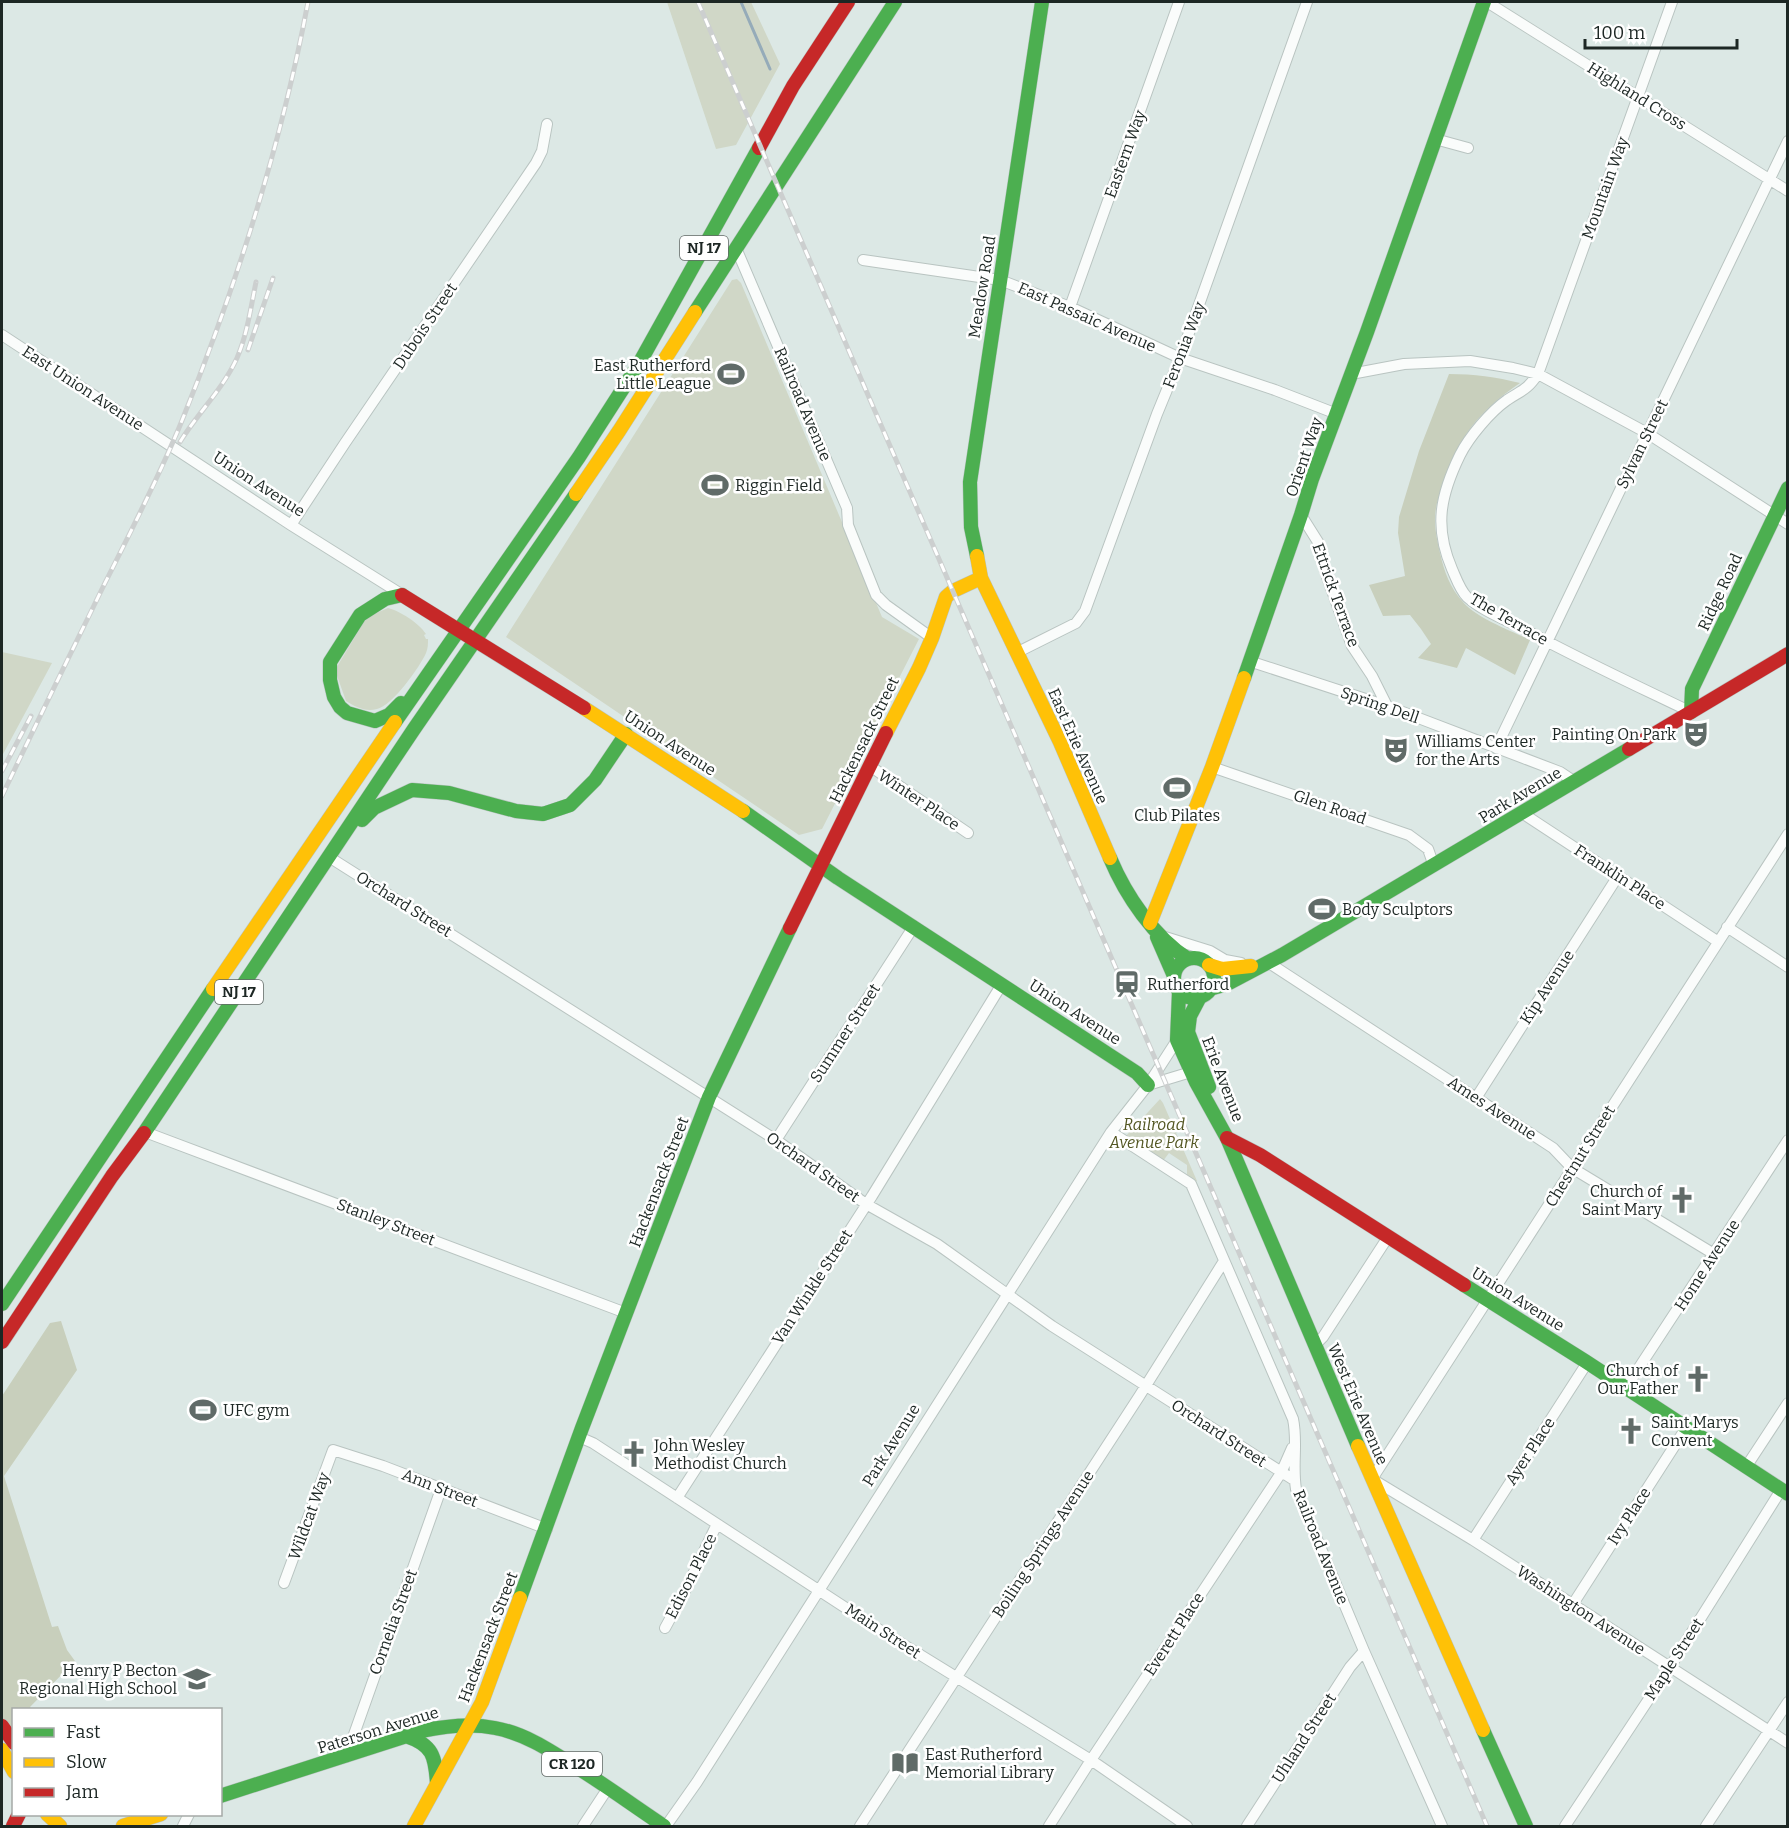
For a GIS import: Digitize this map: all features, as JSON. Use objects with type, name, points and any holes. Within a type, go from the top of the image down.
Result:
[{"type":"main road","name":"NJ 17","points":[[2,1304],[183,1033],[421,684],[533,525],[640,362],[793,86],[848,2]]},
{"type":"main road","name":"NJ 17","points":[[2,1342],[474,640],[619,432],[895,2]]},
{"type":"main road","name":"Meadow Road","points":[[981,579],[971,528],[970,482],[1041,2]]},
{"type":"main road","name":"Orient Way","points":[[1150,923],[1212,767],[1312,479],[1486,2]]},
{"type":"main road","name":"Ridge Road","points":[[1690,712],[1692,689],[1788,488]]},
{"type":"main road","name":"Hackensack Street","points":[[414,1827],[482,1702],[579,1437],[709,1097],[820,865],[933,638],[946,597],[953,591],[981,579]]},
{"type":"main road","name":"East Erie Avenue","points":[[981,579],[1060,742],[1116,873],[1150,923],[1173,950],[1188,959]]},
{"type":"main road","name":"Union Avenue","points":[[402,595],[626,734],[747,813],[820,865],[1137,1073],[1148,1085]]},
{"type":"main road","points":[[402,595],[385,599],[360,615],[330,662],[330,681],[334,697],[340,707],[347,713],[375,721],[389,715],[421,684]]},
{"type":"main road","name":"Park Avenue","points":[[1213,988],[1227,984],[1434,866],[1788,654]]},
{"type":"main road","points":[[342,838],[374,808],[412,790],[449,794],[516,811],[543,814],[570,805],[595,780],[626,734]]},
{"type":"main road","name":"East Erie Avenue","points":[[1150,923],[1174,976]]},
{"type":"main road","points":[[1182,1036],[1200,997],[1213,988],[1214,974],[1209,965],[1202,959],[1188,959],[1178,965],[1174,976],[1179,992],[1191,998],[1200,997]]},
{"type":"main road","name":"Park Avenue","points":[[1209,965],[1228,969],[1262,964]]},
{"type":"main road","name":"West Erie Avenue","points":[[1179,992],[1182,1036],[1191,1072],[1227,1138],[1372,1479],[1526,1827]]},
{"type":"main road","name":"Erie Avenue","points":[[1182,1036],[1227,1138]]},
{"type":"main road","name":"Union Avenue","points":[[1227,1138],[1260,1155],[1587,1363],[1784,1492]]},
{"type":"main road","name":"Paterson Avenue","points":[[222,1795],[406,1736],[435,1728],[469,1724],[508,1731],[536,1742],[665,1827]]},
{"type":"main road","points":[[2,1726],[12,1740]]},
{"type":"main road","points":[[406,1736],[425,1744],[431,1753],[435,1763],[437,1783]]},
{"type":"main road","points":[[2,1750],[12,1768]]},
{"type":"main road","points":[[48,1816],[60,1827]]},
{"type":"main road","points":[[123,1827],[158,1816]]},
{"type":"street","name":"Eastern Way","points":[[1070,307],[1179,2]]},
{"type":"street","name":"Feronia Way","points":[[1016,653],[1076,623],[1085,611],[1157,414],[1180,358],[1307,2]]},
{"type":"street","name":"Highland Cross","points":[[1486,2],[1788,191]]},
{"type":"street","name":"Mountain Way","points":[[1538,375],[1672,2]]},
{"type":"street","name":"Dubois Street","points":[[291,525],[536,163],[542,151],[547,124]]},
{"type":"street","points":[[1436,139],[1468,148]]},
{"type":"street","name":"Sylvan Street","points":[[1496,748],[1788,141]]},
{"type":"street","name":"Railroad Avenue","points":[[736,247],[847,508],[848,525],[876,595],[886,605],[933,638]]},
{"type":"street","name":"East Passaic Avenue","points":[[863,260],[1000,280],[1070,307],[1180,358],[1337,414]]},
{"type":"street","name":"East Union Avenue","points":[[2,334],[165,441]]},
{"type":"street","points":[[1351,374],[1404,364],[1470,361],[1513,368],[1538,375],[1647,433],[1788,524]]},
{"type":"street","name":"The Terrace","points":[[1538,375],[1526,389],[1506,401],[1483,422],[1460,454],[1441,506],[1443,549],[1459,586],[1467,596],[1493,613],[1690,712]]},
{"type":"street","name":"Union Avenue","points":[[165,441],[402,595]]},
{"type":"street","name":"Ettrick Terrace","points":[[1301,515],[1318,542],[1327,577],[1352,645],[1387,706]]},
{"type":"street","name":"Spring Dell","points":[[1249,661],[1387,706],[1560,772],[1575,782]]},
{"type":"street","name":"Winter Place","points":[[870,766],[968,833]]},
{"type":"street","name":"Glen Road","points":[[1212,767],[1409,835],[1428,849],[1434,866]]},
{"type":"street","name":"Franklin Place","points":[[1522,813],[1717,941]]},
{"type":"street","name":"Chestnut Street","points":[[1372,1479],[1788,834]]},
{"type":"street","name":"Orchard Street","points":[[329,857],[776,1140],[866,1204],[937,1244],[1007,1296],[1099,1357],[1294,1480]]},
{"type":"street","name":"Kip Avenue","points":[[1476,1098],[1618,876]]},
{"type":"street","name":"Summer Street","points":[[776,1140],[914,926]]},
{"type":"street","points":[[1727,927],[1788,967]]},
{"type":"street","points":[[1161,936],[1210,951],[1225,960],[1262,964]]},
{"type":"street","name":"Ames Avenue","points":[[1262,964],[1553,1148],[1572,1168],[1714,1254]]},
{"type":"street","name":"Van Winkle Street","points":[[677,1498],[866,1204],[1002,984]]},
{"type":"street","name":"Park Avenue","points":[[665,1827],[697,1782],[1111,1132],[1148,1085],[1182,1036]]},
{"type":"street","points":[[1148,1085],[1191,1072]]},
{"type":"street","name":"Stanley Street","points":[[145,1132],[626,1313]]},
{"type":"street","name":"Railroad Avenue","points":[[1111,1132],[1191,1184],[1293,1419],[1296,1430],[1293,1462],[1296,1489],[1439,1824]]},
{"type":"street","name":"Home Avenue","points":[[1625,1389],[1788,1140]]},
{"type":"street","points":[[1315,1345],[1388,1237]]},
{"type":"street","name":"Boiling Springs Avenue","points":[[860,1827],[1224,1261]]},
{"type":"street","name":"Ayer Place","points":[[1473,1540],[1587,1363]]},
{"type":"street","points":[[1746,1467],[1788,1402]]},
{"type":"street","name":"Ivy Place","points":[[1573,1605],[1686,1428]]},
{"type":"street","name":"Main Street","points":[[579,1437],[593,1443],[956,1678],[1091,1760],[1187,1827]]},
{"type":"street","name":"Everett Place","points":[[1050,1827],[1091,1760],[1281,1473],[1296,1441]]},
{"type":"street","name":"Ann Street","points":[[333,1450],[547,1528]]},
{"type":"street","name":"Wildcat Way","points":[[284,1583],[333,1450]]},
{"type":"street","name":"Washington Avenue","points":[[1372,1479],[1473,1540],[1788,1743]]},
{"type":"street","name":"Cornelia Street","points":[[346,1757],[441,1489]]},
{"type":"street","name":"Maple Street","points":[[1565,1827],[1784,1492]]},
{"type":"street","name":"Edison Place","points":[[665,1628],[717,1524]]},
{"type":"street","name":"Uhland Street","points":[[1247,1827],[1350,1667],[1364,1651]]},
{"type":"street","points":[[1706,1827],[1788,1702]]},
{"type":"street","points":[[584,1827],[608,1788]]},
{"type":"green space","points":[[667,2],[751,2],[780,64],[736,145],[716,149]]},
{"type":"green space","name":"Riggin Field","points":[[737,279],[741,283],[882,617],[919,639],[822,829],[799,835],[506,637],[732,280]]},
{"type":"green space","points":[[1449,374],[1485,376],[1520,383],[1505,393],[1471,427],[1449,469],[1439,497],[1435,519],[1443,566],[1458,597],[1477,614],[1530,640],[1515,675],[1466,648],[1457,668],[1418,658],[1431,644],[1421,629],[1410,615],[1383,616],[1369,585],[1405,576],[1398,533],[1399,517],[1419,451]]},
{"type":"green space","points":[[388,608],[409,618],[423,630],[428,639],[427,649],[412,676],[390,701],[373,710],[357,707],[346,701],[335,670],[367,617]]},
{"type":"green space","points":[[2,652],[52,663],[2,756]]},
{"type":"green space","name":"Railroad Avenue Park","points":[[1160,1099],[1197,1181],[1194,1182],[1187,1177],[1187,1165],[1169,1153],[1163,1161],[1126,1136]]},
{"type":"green space","points":[[61,1321],[77,1370],[4,1476],[52,1627],[58,1626],[67,1650],[75,1661],[30,1708],[12,1708],[12,1732],[2,1721],[2,1396],[50,1323]]},
{"type":"waterway","points":[[741,2],[770,69]]},
{"type":"railway","points":[[2,796],[153,485],[201,372],[255,216],[284,109],[308,2]]},
{"type":"railway","points":[[698,2],[1487,1826]]},
{"type":"railway","points":[[248,350],[273,278]]},
{"type":"railway","points":[[180,442],[225,380],[237,358],[246,330],[256,282]]},
{"type":"railway","points":[[2,771],[31,716]]},
{"type":"traffic: fast","points":[[695,312],[895,2]]},
{"type":"traffic: fast","points":[[977,556],[971,527],[970,482],[1042,2]]},
{"type":"traffic: fast","points":[[1244,678],[1312,479],[1367,332],[1484,2]]},
{"type":"traffic: fast","points":[[395,722],[579,457],[640,362],[759,148]]},
{"type":"traffic: fast","points":[[1691,712],[1692,689],[1788,488]]},
{"type":"traffic: fast","points":[[144,1133],[414,729],[576,494]]},
{"type":"traffic: fast","points":[[401,703],[389,715],[375,721],[347,713],[334,697],[330,680],[330,662],[360,615],[385,599],[402,595]]},
{"type":"traffic: fast","points":[[362,820],[374,808],[412,790],[449,793],[516,811],[543,814],[570,805],[595,780],[626,734]]},
{"type":"traffic: fast","points":[[1213,988],[1227,984],[1282,955],[1629,749]]},
{"type":"traffic: fast","points":[[743,811],[838,878],[1137,1073],[1148,1085]]},
{"type":"traffic: fast","points":[[1110,858],[1124,887],[1142,914],[1164,939],[1188,959]]},
{"type":"traffic: fast","points":[[520,1598],[582,1428],[709,1097],[790,928]]},
{"type":"traffic: fast","points":[[1157,937],[1174,976]]},
{"type":"traffic: fast","points":[[1194,958],[1202,959],[1208,964],[1213,970],[1214,978],[1213,986],[1208,992],[1202,997],[1194,998],[1186,997],[1180,992],[1175,986],[1174,978],[1175,970],[1180,964],[1186,959],[1194,958]]},
{"type":"traffic: fast","points":[[2,1304],[213,989]]},
{"type":"traffic: fast","points":[[1179,992],[1177,1040],[1196,1082],[1227,1138],[1358,1446]]},
{"type":"traffic: fast","points":[[1200,997],[1190,1016],[1188,1032],[1209,1087]]},
{"type":"traffic: fast","points":[[1464,1285],[1788,1494]]},
{"type":"traffic: fast","points":[[222,1795],[422,1731],[467,1725],[505,1730],[535,1742],[585,1772],[664,1826]]},
{"type":"traffic: fast","points":[[1483,1730],[1526,1826]]},
{"type":"traffic: fast","points":[[406,1736],[422,1743],[431,1753],[437,1783]]},
{"type":"traffic: slow","points":[[576,494],[695,312]]},
{"type":"traffic: slow","points":[[977,556],[981,578],[1060,742],[1110,858]]},
{"type":"traffic: slow","points":[[886,733],[919,668],[946,597],[953,591],[981,578]]},
{"type":"traffic: slow","points":[[1150,923],[1212,767],[1244,678]]},
{"type":"traffic: slow","points":[[584,708],[743,811]]},
{"type":"traffic: slow","points":[[213,989],[395,722]]},
{"type":"traffic: slow","points":[[1209,965],[1222,969],[1251,966]]},
{"type":"traffic: slow","points":[[1358,1446],[1483,1730]]},
{"type":"traffic: slow","points":[[414,1826],[482,1702],[520,1598]]},
{"type":"traffic: slow","points":[[2,1750],[12,1768]]},
{"type":"traffic: slow","points":[[49,1816],[60,1826]]},
{"type":"traffic: slow","points":[[123,1826],[155,1816]]},
{"type":"traffic: jam","points":[[759,148],[793,86],[848,2]]},
{"type":"traffic: jam","points":[[402,595],[584,708]]},
{"type":"traffic: jam","points":[[1629,749],[1788,654]]},
{"type":"traffic: jam","points":[[790,928],[886,733]]},
{"type":"traffic: jam","points":[[2,1342],[112,1176],[144,1133]]},
{"type":"traffic: jam","points":[[1227,1138],[1260,1155],[1464,1285]]},
{"type":"traffic: jam","points":[[2,1726],[12,1740]]},
{"type":"traffic: jam","points":[[13,1826],[18,1816]]},
{"type":"place","name":"East Rutherford Little League","points":[[731,374]]},
{"type":"place","name":"Riggin Field","points":[[715,485]]},
{"type":"place","name":"Painting On Park","points":[[1696,734]]},
{"type":"place","name":"Williams Center for the Arts","points":[[1396,750]]},
{"type":"place","name":"Club Pilates","points":[[1177,788]]},
{"type":"place","name":"Body Sculptors","points":[[1322,909]]},
{"type":"place","name":"Rutherford","points":[[1127,984]]},
{"type":"place","name":"Church of Saint Mary","points":[[1682,1200]]},
{"type":"place","name":"Church of Our Father","points":[[1698,1379]]},
{"type":"place","name":"UFC gym","points":[[203,1410]]},
{"type":"place","name":"Saint Marys Convent","points":[[1631,1431]]},
{"type":"place","name":"John Wesley Methodist Church","points":[[634,1454]]},
{"type":"place","name":"Henry P Becton Regional High School","points":[[197,1679]]},
{"type":"place","name":"East Rutherford Memorial Library","points":[[905,1763]]}]
